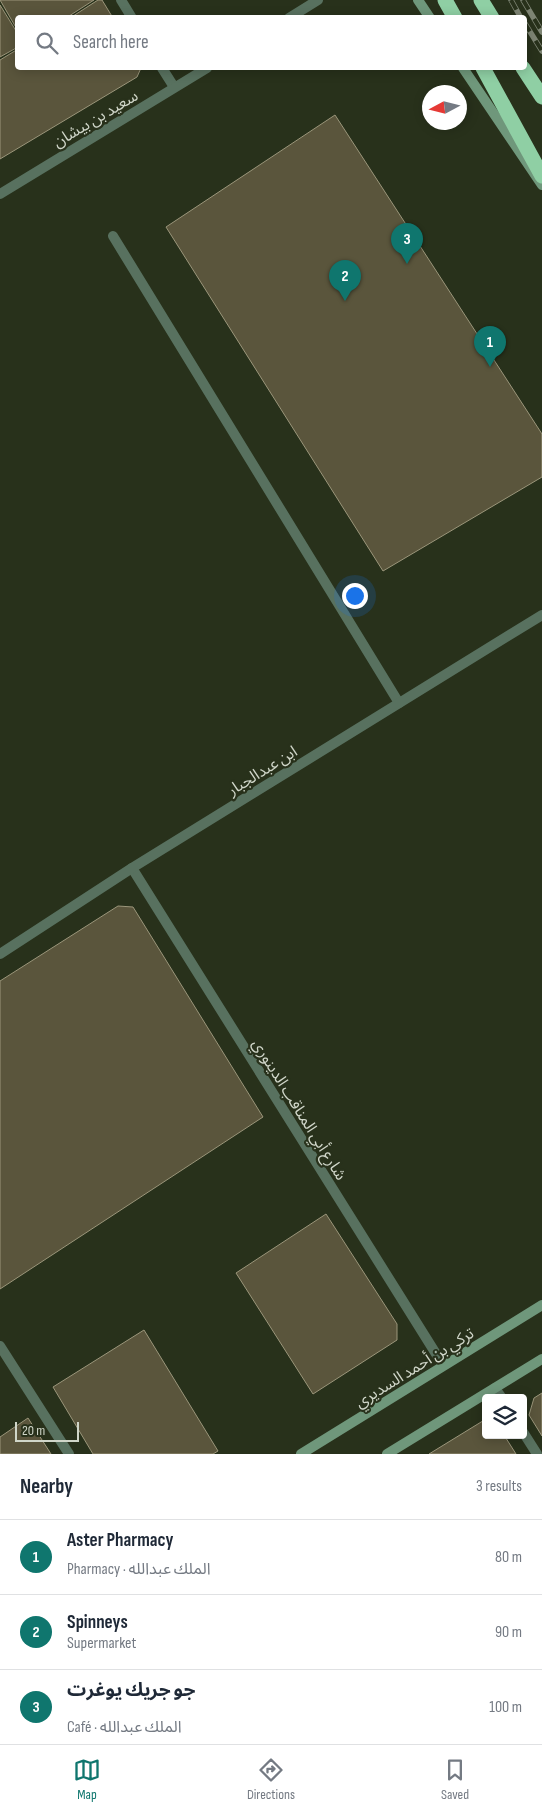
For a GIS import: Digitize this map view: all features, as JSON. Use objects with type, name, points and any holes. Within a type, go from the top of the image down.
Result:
[{"type":"highway","points":[[445,0],[453,15]]},
{"type":"highway","points":[[481,0],[490,15]]},
{"type":"highway","points":[[484,70],[542,176]]},
{"type":"highway","points":[[524,70],[542,97]]},
{"type":"street","points":[[121,0],[130,15]]},
{"type":"street","points":[[294,15],[318,0]]},
{"type":"street","points":[[418,0],[428,15]]},
{"type":"street","points":[[163,70],[174,87]]},
{"type":"street","name":"سعيد بن بيشان","points":[[0,194],[203,70]]},
{"type":"street","points":[[464,70],[542,185]]},
{"type":"street","points":[[113,236],[399,703]]},
{"type":"street","name":"ابن عبدالجبار","points":[[0,954],[132,868],[542,615]]},
{"type":"street","name":"شارع أبي المناقب الدينوري","points":[[132,868],[443,1365]]},
{"type":"street","name":"تركي بن أحمد السديري","points":[[301,1454],[542,1305]]},
{"type":"street","points":[[0,1346],[68,1454]]},
{"type":"street","points":[[387,1454],[542,1359]]},
{"type":"street","points":[[495,1388],[499,1394]]},
{"type":"street","points":[[527,1438],[537,1454]]},
{"type":"building","points":[[0,0],[94,0],[71,15],[15,15],[15,26]]},
{"type":"building","points":[[98,0],[102,0],[111,15],[75,15]]},
{"type":"building","points":[[0,5],[15,29],[15,49],[0,57]]},
{"type":"building","points":[[15,51],[15,70],[140,70],[137,77],[0,159],[0,60]]},
{"type":"building","points":[[335,115],[542,434],[542,477],[383,571],[166,227]]},
{"type":"building","points":[[118,906],[133,907],[263,1117],[0,1289],[0,981]]},
{"type":"building","points":[[326,1214],[397,1324],[397,1340],[313,1394],[236,1273]]},
{"type":"building","points":[[144,1330],[218,1451],[213,1454],[93,1454],[53,1387]]},
{"type":"building","points":[[542,1393],[542,1436],[529,1415],[534,1398]]},
{"type":"building","points":[[28,1418],[51,1454],[0,1454],[0,1437]]},
{"type":"building","points":[[482,1421],[482,1439],[507,1439],[516,1454],[429,1454]]},
{"type":"railway","points":[[511,0],[519,15]]},
{"type":"railway","points":[[523,0],[542,32]]},
{"type":"railway","points":[[527,27],[542,51]]},
{"type":"place","name":"جو جريك يوغرت","points":[[407,264]]},
{"type":"place","name":"Spinneys","points":[[345,301]]},
{"type":"place","name":"Aster Pharmacy","points":[[490,367]]}]
